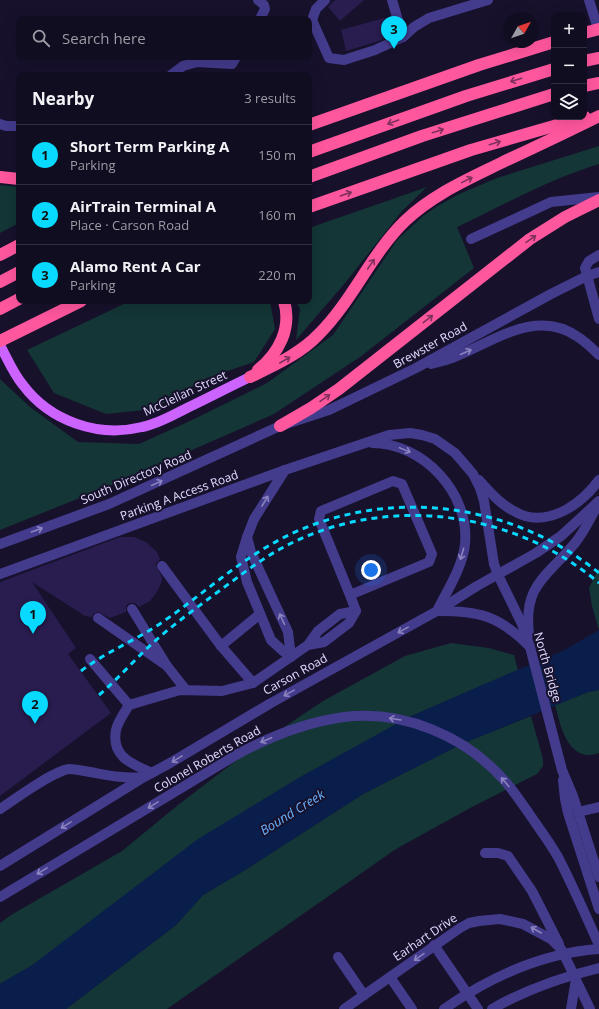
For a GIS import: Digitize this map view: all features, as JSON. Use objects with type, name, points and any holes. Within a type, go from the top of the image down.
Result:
[{"type":"highway","points":[[587,32],[599,29]]},
{"type":"highway","points":[[312,124],[466,70],[551,43]]},
{"type":"highway","points":[[587,60],[599,58]]},
{"type":"highway","points":[[312,151],[466,96],[551,70]]},
{"type":"highway","points":[[587,85],[599,83]]},
{"type":"highway","points":[[312,176],[422,136],[551,95]]},
{"type":"highway","points":[[312,206],[471,150],[599,115]]},
{"type":"highway","points":[[250,377],[288,358],[304,348],[318,335],[337,313],[382,247],[406,221],[424,206],[468,179],[599,115]]},
{"type":"highway","points":[[0,177],[16,179]]},
{"type":"highway","points":[[280,426],[315,405],[343,385],[530,239],[599,198]]},
{"type":"highway","points":[[0,255],[16,247]]},
{"type":"highway","points":[[0,282],[16,274]]},
{"type":"highway","points":[[0,309],[16,301]]},
{"type":"highway","points":[[0,341],[75,304]]},
{"type":"highway","points":[[250,377],[269,359],[280,345],[286,323],[284,304]]},
{"type":"main road","name":"McClellan Street","points":[[0,345],[22,384],[38,402],[48,409],[79,425],[91,428],[116,431],[143,427],[155,423],[250,377]]},
{"type":"street","points":[[258,0],[263,4],[265,9],[262,16]]},
{"type":"street","points":[[325,0],[316,9],[312,20],[329,58],[344,60],[375,50],[403,37],[414,27],[430,18],[488,0]]},
{"type":"street","points":[[392,0],[403,37]]},
{"type":"street","points":[[589,0],[599,29]]},
{"type":"street","points":[[175,72],[183,66],[196,62],[232,64],[234,60]]},
{"type":"street","points":[[0,124],[6,126],[16,126]]},
{"type":"street","points":[[471,239],[552,202],[599,198]]},
{"type":"street","points":[[599,255],[591,259],[585,268],[599,319]]},
{"type":"street","name":"Brewster Road","points":[[280,426],[329,410],[416,368],[532,303],[599,272]]},
{"type":"street","points":[[416,368],[451,359],[518,329],[534,326],[552,327],[570,332],[599,355]]},
{"type":"street","name":"South Directory Road","points":[[0,544],[109,504],[280,426]]},
{"type":"street","name":"Parking A Access Road","points":[[0,574],[285,470],[367,442],[399,433],[410,433],[435,439],[455,453],[473,474],[480,488],[484,501],[491,552],[498,575]]},
{"type":"street","name":"Parking A Access Road","points":[[367,442],[389,444],[400,447],[422,458],[432,466],[445,481],[460,508],[464,520],[465,545],[458,566],[437,611]]},
{"type":"street","points":[[285,470],[254,519],[241,557],[247,582],[271,640],[291,657]]},
{"type":"street","points":[[473,474],[492,495],[508,507],[526,516],[535,517],[553,516],[571,507],[599,480]]},
{"type":"street","points":[[148,775],[124,758],[115,744],[116,728],[129,705],[180,690],[222,691],[253,683],[308,645],[324,642],[350,623],[356,611],[318,519],[321,511],[393,481],[402,484],[432,554],[429,562],[350,595]]},
{"type":"street","points":[[530,648],[528,613],[531,598],[538,583],[584,531],[599,501]]},
{"type":"street","name":"Carson Road","points":[[0,866],[148,775],[271,703],[437,611],[477,586],[553,543],[599,501]]},
{"type":"street","points":[[247,537],[251,552],[288,632],[291,657]]},
{"type":"street","points":[[162,566],[221,646],[253,683]]},
{"type":"street","name":"North Bridge","points":[[498,575],[522,624],[530,648],[562,770]]},
{"type":"street","points":[[132,609],[167,666],[186,690]]},
{"type":"street","points":[[437,611],[456,611],[485,615],[507,626],[530,648]]},
{"type":"street","points":[[221,646],[260,614]]},
{"type":"street","points":[[98,618],[167,666]]},
{"type":"street","points":[[90,659],[129,705]]},
{"type":"street","name":"Colonel Roberts Road","points":[[0,897],[260,742],[303,727],[332,719],[362,716],[393,718],[426,726],[440,732],[467,748],[488,764],[512,789],[557,856],[599,945]]},
{"type":"street","points":[[0,809],[63,770],[74,770],[131,778],[148,775]]},
{"type":"street","points":[[562,770],[578,812],[595,849],[599,876]]},
{"type":"street","points":[[562,770],[568,813],[599,909]]},
{"type":"street","points":[[578,812],[599,807]]},
{"type":"street","points":[[485,853],[498,853],[508,856],[532,891],[561,949]]},
{"type":"street","name":"Earhart Drive","points":[[344,1009],[434,945],[469,923],[489,919],[500,919],[524,924],[533,928],[551,939],[561,949],[590,1009]]},
{"type":"street","points":[[434,945],[478,1009]]},
{"type":"street","points":[[444,1009],[477,987],[520,967],[560,956],[599,949]]},
{"type":"street","points":[[338,957],[362,997]]},
{"type":"street","points":[[492,1009],[525,992],[599,968]]},
{"type":"street","points":[[390,977],[412,1009]]},
{"type":"street","points":[[572,1009],[576,979]]},
{"type":"street","name":"Earhart Drive","points":[[353,1009],[362,997]]},
{"type":"green space","points":[[599,146],[599,164],[563,177],[509,201],[457,227],[474,268],[360,357],[274,414],[112,485],[0,530],[0,379],[30,407],[78,442],[139,444],[267,383],[333,335],[397,240],[423,216],[436,207],[457,195],[497,178]]},
{"type":"green space","points":[[0,185],[16,187],[16,225],[0,233]]},
{"type":"green space","points":[[427,187],[402,211],[345,283],[296,340],[300,309],[298,304],[312,304],[312,227]]},
{"type":"green space","points":[[124,304],[271,304],[275,329],[254,362],[207,378],[154,409],[106,414],[54,393],[27,350]]},
{"type":"green space","points":[[599,568],[599,630],[592,606],[589,588]]},
{"type":"green space","points":[[451,643],[489,648],[514,655],[518,670],[407,718],[31,966],[0,984],[0,923],[11,915],[122,851],[178,805],[250,750],[323,701],[405,656]]},
{"type":"green space","points":[[599,690],[599,753],[586,755],[573,748],[568,742],[561,728],[555,705],[588,692]]},
{"type":"green space","points":[[531,716],[543,759],[543,766],[537,774],[472,807],[396,849],[167,1009],[66,1009],[176,925],[203,895],[245,870],[363,794],[461,744]]},
{"type":"water","name":"Bound Creek","points":[[599,630],[599,690],[588,692],[462,744],[363,794],[245,870],[203,895],[176,925],[66,1009],[0,1009],[0,984],[31,966],[198,839],[300,777],[407,718],[563,651]]},
{"type":"building","points":[[335,0],[364,0],[340,21],[328,7]]},
{"type":"building","points":[[384,18],[389,37],[346,51],[341,30]]},
{"type":"building","points":[[120,537],[134,537],[146,542],[157,552],[160,560],[156,563],[156,566],[162,577],[162,581],[157,592],[150,601],[139,607],[135,603],[129,603],[126,606],[126,612],[110,618],[98,612],[93,614],[92,617],[85,616],[32,582],[76,648],[68,654],[111,713],[0,796],[0,582]]},
{"type":"railway","points":[[81,671],[101,657],[164,621],[229,572],[270,545],[310,526],[352,514],[395,508],[439,508],[482,515],[523,529],[563,548],[599,573]]},
{"type":"railway","points":[[99,695],[162,635],[256,564],[282,548],[303,538],[325,529],[348,523],[394,516],[418,516],[441,517],[483,524],[536,542],[568,560],[599,583]]},
{"type":"place","name":"Alamo Rent A Car","points":[[394,49]]},
{"type":"place","name":"Short Term Parking A","points":[[33,634]]},
{"type":"place","name":"AirTrain Terminal A","points":[[35,724]]}]
